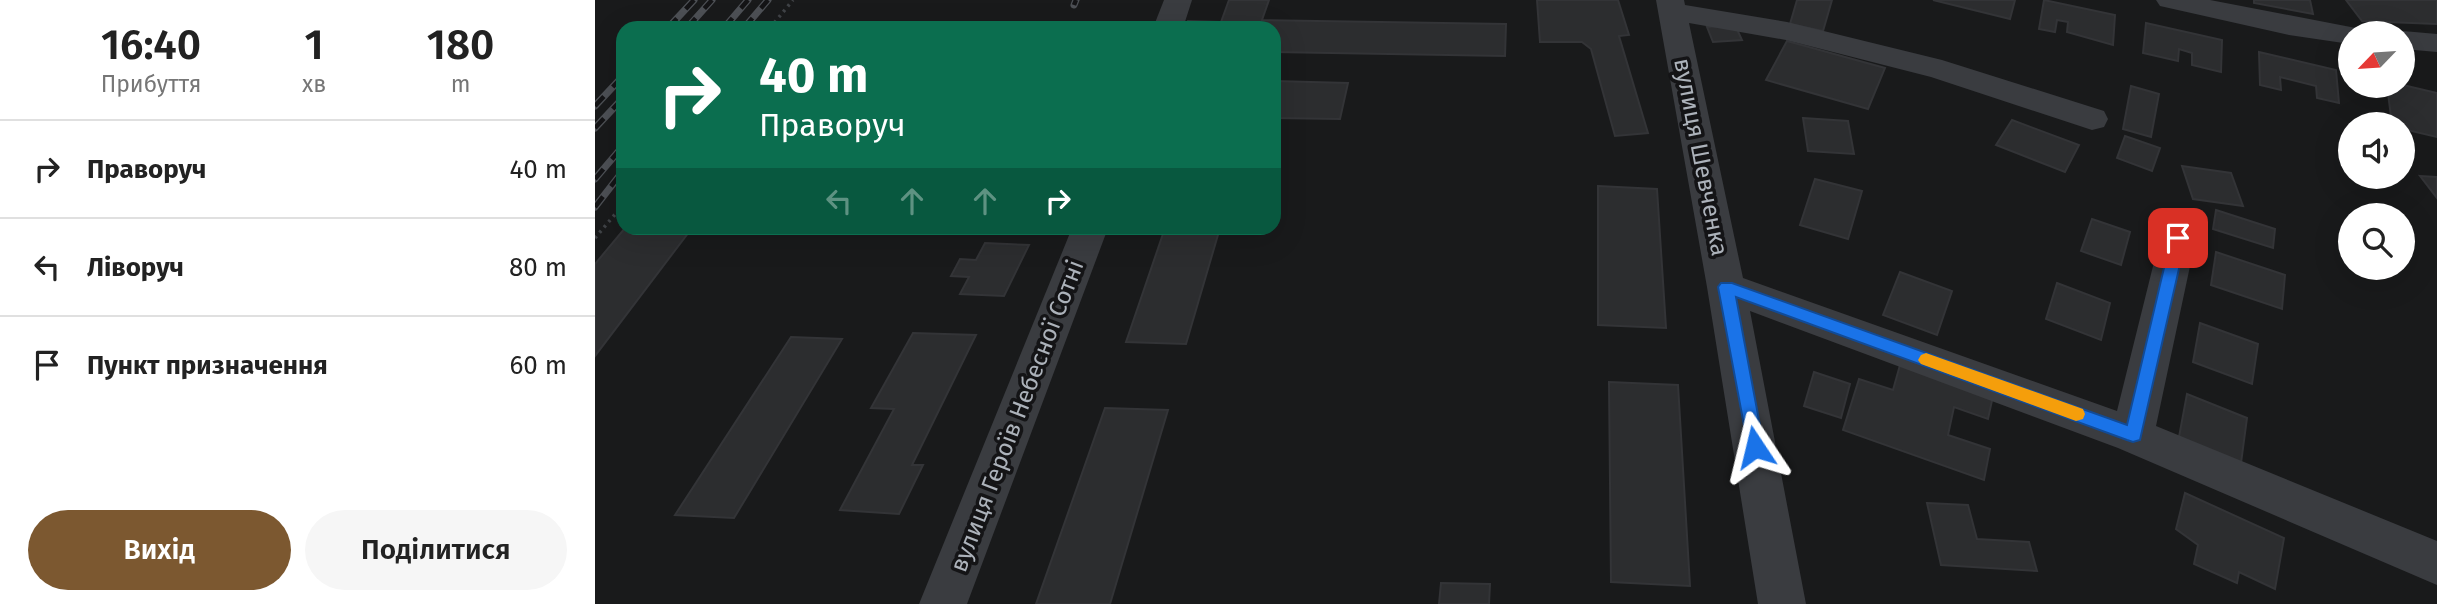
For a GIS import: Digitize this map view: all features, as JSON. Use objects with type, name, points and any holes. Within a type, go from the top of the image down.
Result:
[{"type":"street","points":[[1170,21],[1178,0]]},
{"type":"street","points":[[2169,0],[2289,26],[2338,33]]},
{"type":"street","points":[[1671,6],[1787,31],[1942,70],[2092,118]]},
{"type":"street","name":"вулиця Шевченка","points":[[1671,6],[1726,287],[1782,604]]},
{"type":"street","points":[[2415,41],[2437,43]]},
{"type":"street","name":"вулиця Героїв Небесної Сотні","points":[[943,604],[1087,235]]},
{"type":"street","points":[[2133,435],[2178,238]]},
{"type":"street","points":[[1726,287],[2133,435],[2437,563]]},
{"type":"path","points":[[776,21],[793,0]]},
{"type":"path","points":[[595,238],[616,213]]},
{"type":"building","points":[[1229,0],[1269,0],[1262,20],[1506,24],[1505,56],[1281,52],[1281,21],[1221,21]]},
{"type":"building","points":[[1537,0],[1618,0],[1629,35],[1619,36],[1648,133],[1615,136],[1591,49],[1582,42],[1540,42]]},
{"type":"building","points":[[1797,0],[1832,0],[1823,31],[1790,24]]},
{"type":"building","points":[[1933,0],[2015,0],[2010,19]]},
{"type":"building","points":[[2044,0],[2115,15],[2113,45],[2067,32],[2068,22],[2057,20],[2055,32],[2039,29]]},
{"type":"building","points":[[2254,0],[2310,0],[2313,14],[2254,3]]},
{"type":"building","points":[[2346,0],[2437,0],[2437,24],[2415,23],[2415,21],[2362,21]]},
{"type":"building","points":[[2146,23],[2222,40],[2221,72],[2192,65],[2192,53],[2179,49],[2178,61],[2143,53]]},
{"type":"building","points":[[1735,25],[1742,40],[1713,42],[1707,27]]},
{"type":"building","points":[[1787,41],[1885,68],[1868,109],[1766,80]]},
{"type":"building","points":[[2259,52],[2336,70],[2339,103],[2317,98],[2316,86],[2280,77],[2281,90],[2260,85]]},
{"type":"building","points":[[1281,81],[1348,83],[1340,119],[1281,118]]},
{"type":"building","points":[[2131,86],[2159,94],[2151,137],[2123,129]]},
{"type":"building","points":[[2415,88],[2437,93],[2437,137],[2415,132],[2415,112],[2390,112],[2389,98],[2415,98]]},
{"type":"building","points":[[1803,118],[1848,121],[1854,154],[1808,151]]},
{"type":"building","points":[[2012,120],[2079,145],[2065,172],[1996,145]]},
{"type":"building","points":[[2125,136],[2160,148],[2152,171],[2117,158]]},
{"type":"building","points":[[2182,166],[2231,173],[2243,206],[2193,199]]},
{"type":"building","points":[[2420,176],[2437,177],[2437,198]]},
{"type":"building","points":[[1815,179],[1862,191],[1848,239],[1800,225]]},
{"type":"building","points":[[1598,186],[1657,189],[1666,328],[1598,325]]},
{"type":"building","points":[[2216,210],[2275,229],[2273,248],[2213,229]]},
{"type":"building","points":[[2092,219],[2130,232],[2121,265],[2081,251]]},
{"type":"building","points":[[619,235],[687,235],[595,356],[595,264]]},
{"type":"building","points":[[1163,235],[1218,235],[1186,344],[1126,342]]},
{"type":"building","points":[[985,243],[1029,245],[1004,296],[960,294],[969,277],[951,276],[960,259],[976,260]]},
{"type":"building","points":[[2216,252],[2285,275],[2282,309],[2211,285]]},
{"type":"building","points":[[1900,272],[1952,291],[1937,335],[1883,315]]},
{"type":"building","points":[[2057,283],[2110,303],[2101,340],[2046,319]]},
{"type":"building","points":[[2200,323],[2258,344],[2252,384],[2193,362]]},
{"type":"building","points":[[913,333],[976,335],[912,465],[923,465],[899,514],[840,510],[894,409],[871,408]]},
{"type":"building","points":[[791,337],[842,339],[734,518],[675,515]]},
{"type":"building","points":[[1900,365],[1993,396],[1988,419],[1954,407],[1948,435],[1990,449],[1984,480],[1843,430],[1859,379],[1893,390]]},
{"type":"building","points":[[1814,372],[1850,384],[1841,418],[1804,406]]},
{"type":"building","points":[[1609,382],[1678,385],[1690,586],[1611,582]]},
{"type":"building","points":[[2187,394],[2247,418],[2241,463],[2179,437]]},
{"type":"building","points":[[1105,408],[1168,410],[1110,604],[1036,604]]},
{"type":"building","points":[[2185,493],[2284,538],[2275,589],[2239,572],[2237,583],[2194,564],[2198,545],[2176,529]]},
{"type":"building","points":[[1927,503],[1968,505],[1977,539],[2029,542],[2037,571],[1941,565]]},
{"type":"building","points":[[1441,583],[1490,584],[1489,604],[1439,604]]},
{"type":"railway","points":[[674,21],[694,0]]},
{"type":"railway","points":[[693,21],[712,0]]},
{"type":"railway","points":[[730,21],[748,0]]},
{"type":"railway","points":[[750,21],[768,0]]},
{"type":"railway","points":[[1074,5],[1076,0]]},
{"type":"railway","points":[[595,106],[616,84]]},
{"type":"railway","points":[[595,128],[616,106]]},
{"type":"railway","points":[[595,179],[616,154]]},
{"type":"railway","points":[[595,207],[616,180]]},
{"type":"slow traffic","points":[[1926,360],[2076,414]]},
{"type":"route","points":[[1755,447],[1726,287],[2133,435],[2178,238]]}]
